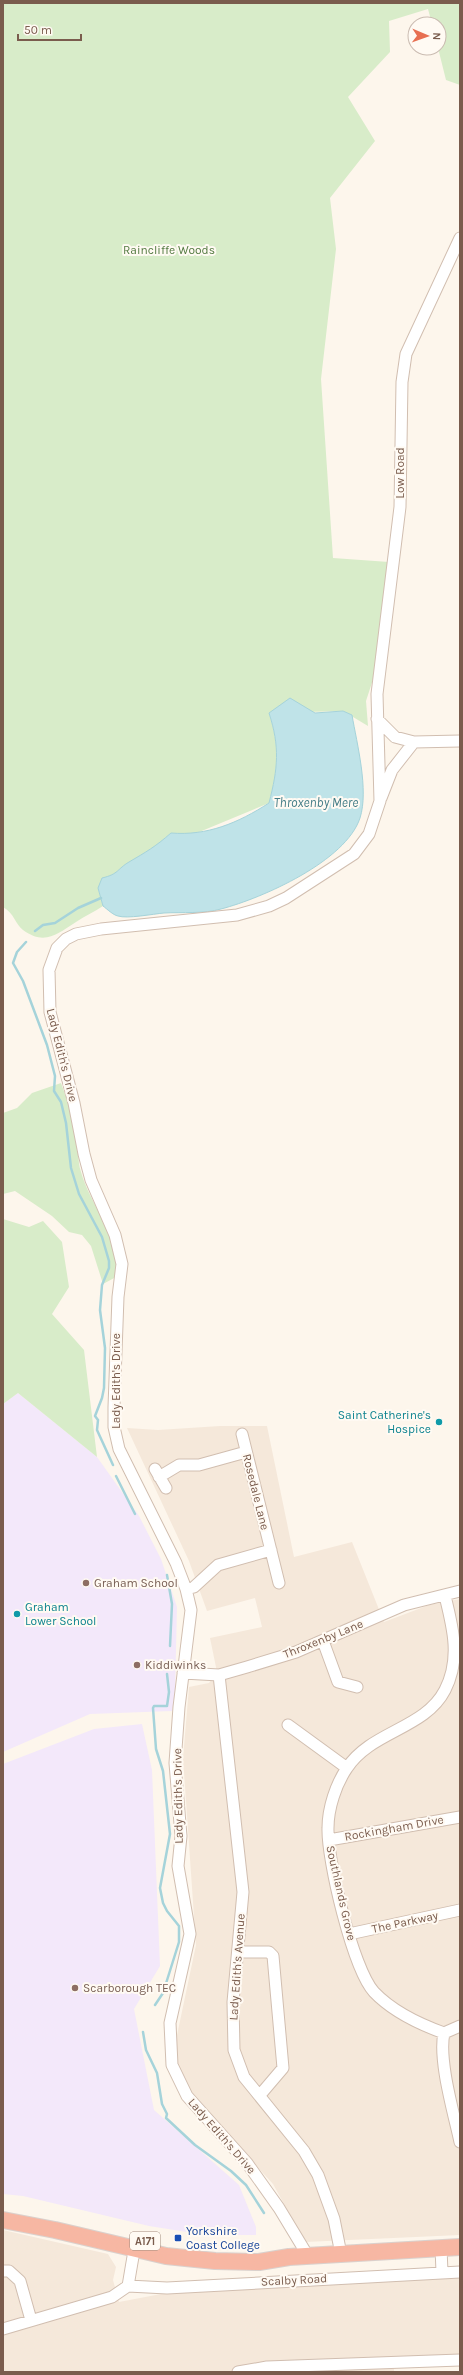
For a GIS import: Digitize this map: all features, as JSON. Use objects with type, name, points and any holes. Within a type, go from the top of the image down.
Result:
[{"type":"highway","name":"Scalby Road","points":[[3,2210],[40,2216],[135,2244],[166,2256],[215,2261],[259,2262],[290,2257],[460,2247]]},
{"type":"highway","name":"Scalby Road","points":[[3,2220],[135,2244]]},
{"type":"street","name":"Low Road","points":[[377,719],[377,694],[400,506],[400,398],[406,354],[460,238]]},
{"type":"street","points":[[377,719],[395,738],[414,742],[460,741]]},
{"type":"street","name":"Lady Edith's Drive","points":[[308,2256],[291,2227],[247,2163],[187,2096],[172,2065],[170,2023],[190,1934],[178,1866],[181,1836],[175,1763],[183,1673],[191,1610],[186,1589],[176,1563],[119,1449],[114,1427],[118,1297],[122,1264],[115,1235],[91,1180],[84,1154],[74,1104],[50,1012],[49,970],[57,948],[66,939],[76,934],[101,929],[237,915],[269,906],[286,898],[354,854],[373,825],[380,801],[377,719]]},
{"type":"street","points":[[380,801],[392,770],[414,742]]},
{"type":"street","name":"Rosedale Lane","points":[[242,1434],[279,1583]]},
{"type":"street","points":[[166,1488],[157,1473],[179,1465],[199,1465],[246,1452]]},
{"type":"street","points":[[186,1589],[194,1587],[218,1565],[271,1550]]},
{"type":"street","name":"Throxenby Lane","points":[[183,1673],[219,1675],[296,1652],[404,1605],[446,1596],[460,1591]]},
{"type":"street","name":"Southlands Grove","points":[[444,2033],[392,2008],[374,1991],[358,1964],[331,1862],[328,1840],[330,1810],[336,1790],[347,1768],[362,1751],[438,1703],[449,1682],[454,1666],[455,1649],[446,1596]]},
{"type":"street","points":[[323,1641],[338,1682],[357,1687]]},
{"type":"street","name":"Lady Edith's Avenue","points":[[219,1675],[243,1892],[233,2002],[234,2050],[244,2077],[304,2151],[318,2175],[334,2219],[341,2254]]},
{"type":"street","points":[[449,1682],[460,1686]]},
{"type":"street","points":[[288,1725],[347,1768]]},
{"type":"street","name":"Rockingham Drive","points":[[328,1840],[460,1817]]},
{"type":"street","name":"The Parkway","points":[[349,1934],[460,1910]]},
{"type":"street","points":[[238,1952],[269,1952],[274,1956],[283,2068],[260,2095]]},
{"type":"street","points":[[460,2026],[444,2033],[442,2042],[447,2080],[460,2142]]},
{"type":"street","points":[[290,2257],[291,2227]]},
{"type":"street","points":[[3,2329],[112,2297],[128,2286],[135,2244]]},
{"type":"street","points":[[441,2248],[442,2272]]},
{"type":"street","points":[[3,2271],[9,2270],[20,2281],[31,2320]]},
{"type":"street","name":"Scalby Road","points":[[128,2286],[167,2288],[460,2272]]},
{"type":"street","points":[[238,2372],[267,2367],[347,2369],[460,2360]]},
{"type":"shaded area","name":"Graham School","points":[[18,1393],[97,1457],[139,1516],[161,1559],[177,1607],[175,1693],[172,1711],[90,1714],[3,1752],[3,1404]]},
{"type":"shaded area","points":[[220,1426],[267,1426],[294,1557],[352,1542],[384,1622],[429,1605],[460,1599],[460,2235],[305,2242],[273,2184],[193,2097],[183,2079],[176,2059],[176,2040],[196,1945],[183,1758],[189,1687],[209,1683],[217,1672],[210,1638],[262,1627],[255,1598],[207,1611],[189,1561],[127,1428],[158,1430]]},
{"type":"shaded area","name":"Scarborough TEC","points":[[142,1724],[152,1770],[160,1966],[134,2009],[154,2110],[239,2185],[256,2227],[256,2235],[206,2235],[149,2226],[23,2196],[3,2194],[3,1764],[94,1729]]},
{"type":"shaded area","points":[[3,2230],[108,2254],[116,2267],[113,2280],[119,2302],[161,2294],[197,2291],[460,2278],[460,2356],[394,2358],[394,2372],[3,2372]]},
{"type":"green space","name":"Raincliffe Woods","points":[[3,3],[460,3],[460,85],[446,80],[440,56],[447,56],[447,16],[430,16],[428,9],[389,21],[390,52],[348,97],[375,141],[330,198],[336,249],[321,379],[333,558],[389,562],[379,661],[366,701],[368,726],[343,711],[269,713],[275,737],[276,768],[269,803],[192,835],[171,833],[151,851],[128,863],[98,888],[103,906],[57,934],[44,938],[31,935],[18,925],[10,913],[3,907]]},
{"type":"green space","points":[[61,1083],[76,1128],[81,1172],[91,1198],[110,1236],[114,1249],[116,1277],[103,1284],[91,1246],[82,1235],[69,1232],[52,1216],[15,1191],[3,1194],[3,1113],[17,1108],[32,1093]]},
{"type":"green space","points":[[3,1219],[29,1227],[43,1221],[62,1242],[69,1287],[52,1314],[84,1350],[97,1457],[18,1393],[3,1404]]},
{"type":"water","name":"Throxenby Mere","points":[[290,698],[315,713],[343,711],[352,715],[363,781],[363,794],[360,818],[352,834],[338,849],[321,863],[301,876],[280,887],[238,904],[221,909],[207,912],[164,913],[122,917],[112,913],[103,906],[98,888],[102,878],[115,873],[155,846],[171,833],[197,832],[222,827],[246,817],[269,803],[276,768],[276,747],[273,725],[269,713]]},
{"type":"waterway","points":[[35,931],[43,925],[55,923],[78,908],[101,898]]},
{"type":"waterway","points":[[26,942],[17,952],[13,963],[23,981],[47,1045],[55,1076],[54,1091],[61,1102],[66,1123],[71,1168],[79,1194],[102,1237],[109,1261],[109,1268],[102,1285],[100,1310],[105,1348],[104,1388],[95,1416],[98,1420],[97,1430],[113,1465]]},
{"type":"waterway","points":[[116,1476],[135,1514]]},
{"type":"waterway","points":[[167,1575],[172,1604],[170,1646]]},
{"type":"waterway","points":[[155,2005],[163,1993],[179,1942],[179,1926],[167,1911],[163,1903],[160,1888],[170,1834],[163,1771],[156,1749],[153,1708],[154,1706],[167,1706],[169,1692],[167,1674]]},
{"type":"waterway","points":[[143,2032],[146,2050],[157,2073],[162,2104],[167,2114],[166,2118],[195,2145],[231,2171],[246,2185],[264,2213]]},
{"type":"place","name":"Saint Catherine's Hospice","points":[[439,1422]]},
{"type":"place","name":"Graham School","points":[[86,1583]]},
{"type":"place","name":"Graham Lower School","points":[[17,1614]]},
{"type":"place","name":"Kiddiwinks","points":[[137,1665]]},
{"type":"place","name":"Scarborough TEC","points":[[75,1988]]},
{"type":"place","name":"Yorkshire Coast College","points":[[178,2238]]}]
